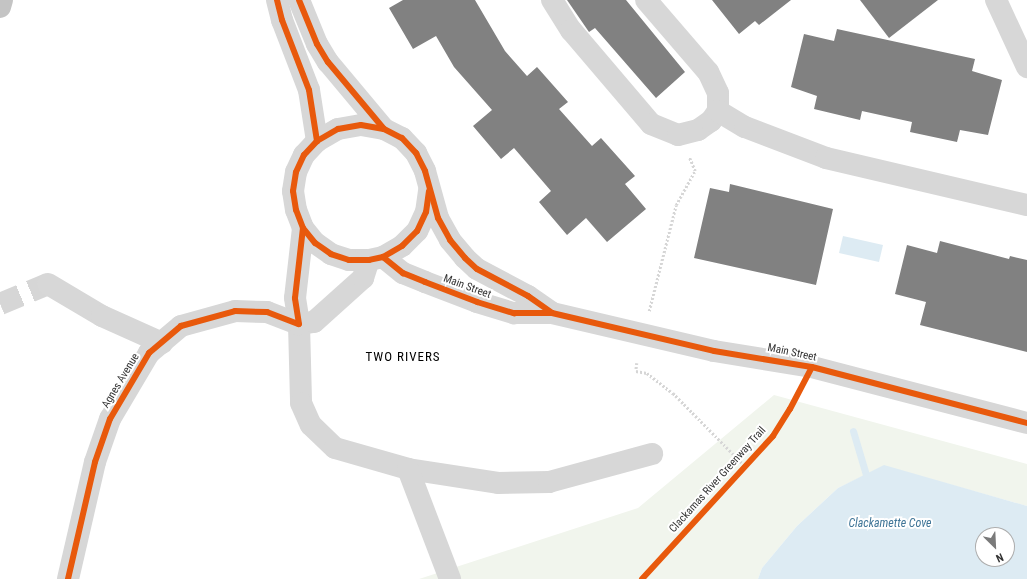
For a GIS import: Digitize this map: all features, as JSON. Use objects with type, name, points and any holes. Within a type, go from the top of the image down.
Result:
[{"type":"highway","points":[[0,7],[2,0]]},
{"type":"street","points":[[277,0],[282,20],[309,90],[317,141]]},
{"type":"street","name":"Main Street","points":[[299,0],[317,44],[328,62],[384,129]]},
{"type":"street","points":[[552,0],[571,30],[652,124],[678,135],[698,130],[711,121],[718,111],[718,94],[708,72],[646,0]]},
{"type":"street","points":[[996,0],[1027,68]]},
{"type":"street","points":[[718,111],[745,127],[826,158],[1027,205]]},
{"type":"street","name":"Main Street","points":[[429,191],[426,212],[417,231],[402,246],[376,258],[349,260],[331,254],[315,243],[303,228],[295,204],[293,191],[296,172],[304,155],[317,141],[338,129],[361,125],[384,129],[402,138],[416,153],[425,171],[429,191],[438,218],[450,240],[465,258],[494,280],[528,296],[552,313]]},
{"type":"street","points":[[303,228],[295,298],[299,324],[301,403],[311,425],[335,448],[408,469],[498,483],[549,482],[652,454]]},
{"type":"street","points":[[299,324],[314,322],[347,294],[363,278],[376,258]]},
{"type":"street","name":"Main Street","points":[[376,258],[403,273],[477,302],[514,313],[552,313],[714,351],[812,367],[1027,423]]},
{"type":"street","points":[[48,284],[102,316],[162,343]]},
{"type":"street","name":"Agnes Avenue","points":[[68,579],[95,462],[110,419],[149,353],[181,326],[235,311],[267,312],[299,324]]},
{"type":"street","points":[[408,469],[450,579]]},
{"type":"path","points":[[648,315],[676,205],[695,171],[678,135]]},
{"type":"path","points":[[637,362],[636,371],[647,373],[673,394],[745,466]]},
{"type":"shaded area","points":[[774,395],[1027,464],[1027,506],[884,466],[838,488],[797,526],[762,568],[758,579],[419,579],[638,508]]},
{"type":"water","points":[[843,236],[883,245],[879,262],[839,253]]},
{"type":"water","name":"Clackamette Cove","points":[[884,465],[1027,506],[1027,579],[758,579],[762,568],[797,526],[838,488]]},
{"type":"building","points":[[403,0],[475,0],[505,51],[527,76],[537,67],[568,102],[559,109],[592,146],[601,138],[635,176],[625,184],[646,209],[607,242],[586,218],[567,235],[539,202],[551,191],[514,148],[501,159],[473,126],[492,110],[454,67],[436,36],[413,49],[389,8]]},
{"type":"building","points":[[567,0],[626,0],[685,72],[656,98],[595,28],[589,32]]},
{"type":"building","points":[[712,0],[791,0],[759,25],[755,21],[739,34]]},
{"type":"building","points":[[860,0],[938,0],[889,38]]},
{"type":"building","points":[[837,29],[975,59],[972,71],[1002,80],[988,135],[960,130],[957,142],[910,132],[912,122],[862,111],[860,120],[814,109],[817,96],[791,87],[804,34],[834,41]]},
{"type":"building","points":[[730,184],[833,209],[816,285],[694,258],[710,188],[729,192]]},
{"type":"building","points":[[940,241],[1009,259],[1010,256],[1027,260],[1027,352],[920,325],[926,302],[895,294],[907,245],[937,253]]},
{"type":"waterway","points":[[853,431],[866,475]]},
{"type":"tunnel","points":[[0,304],[48,284]]},
{"type":"cycle path","points":[[277,0],[282,20],[309,90],[317,141]]},
{"type":"cycle path","points":[[299,0],[317,44],[328,62],[384,129]]},
{"type":"cycle path","points":[[429,191],[426,212],[417,231],[402,246],[383,257],[369,260],[349,260],[331,254],[315,243],[303,228],[296,210],[293,191],[296,172],[304,155],[317,141],[338,129],[361,125],[384,129],[402,138],[416,153],[425,171],[438,218],[450,240],[465,258],[477,269],[528,296],[552,313]]},
{"type":"cycle path","points":[[68,579],[95,462],[110,419],[149,353],[181,326],[235,311],[267,312],[299,324],[295,298],[303,228]]},
{"type":"cycle path","points":[[383,257],[403,273],[477,302],[514,313],[552,313],[714,351],[812,367],[1027,423]]},
{"type":"cycle path","name":"Clackamas River Greenway Trail","points":[[642,579],[773,436],[790,409],[812,367]]},
{"type":"district","name":"TWO RIVERS","points":[[403,357]]}]
